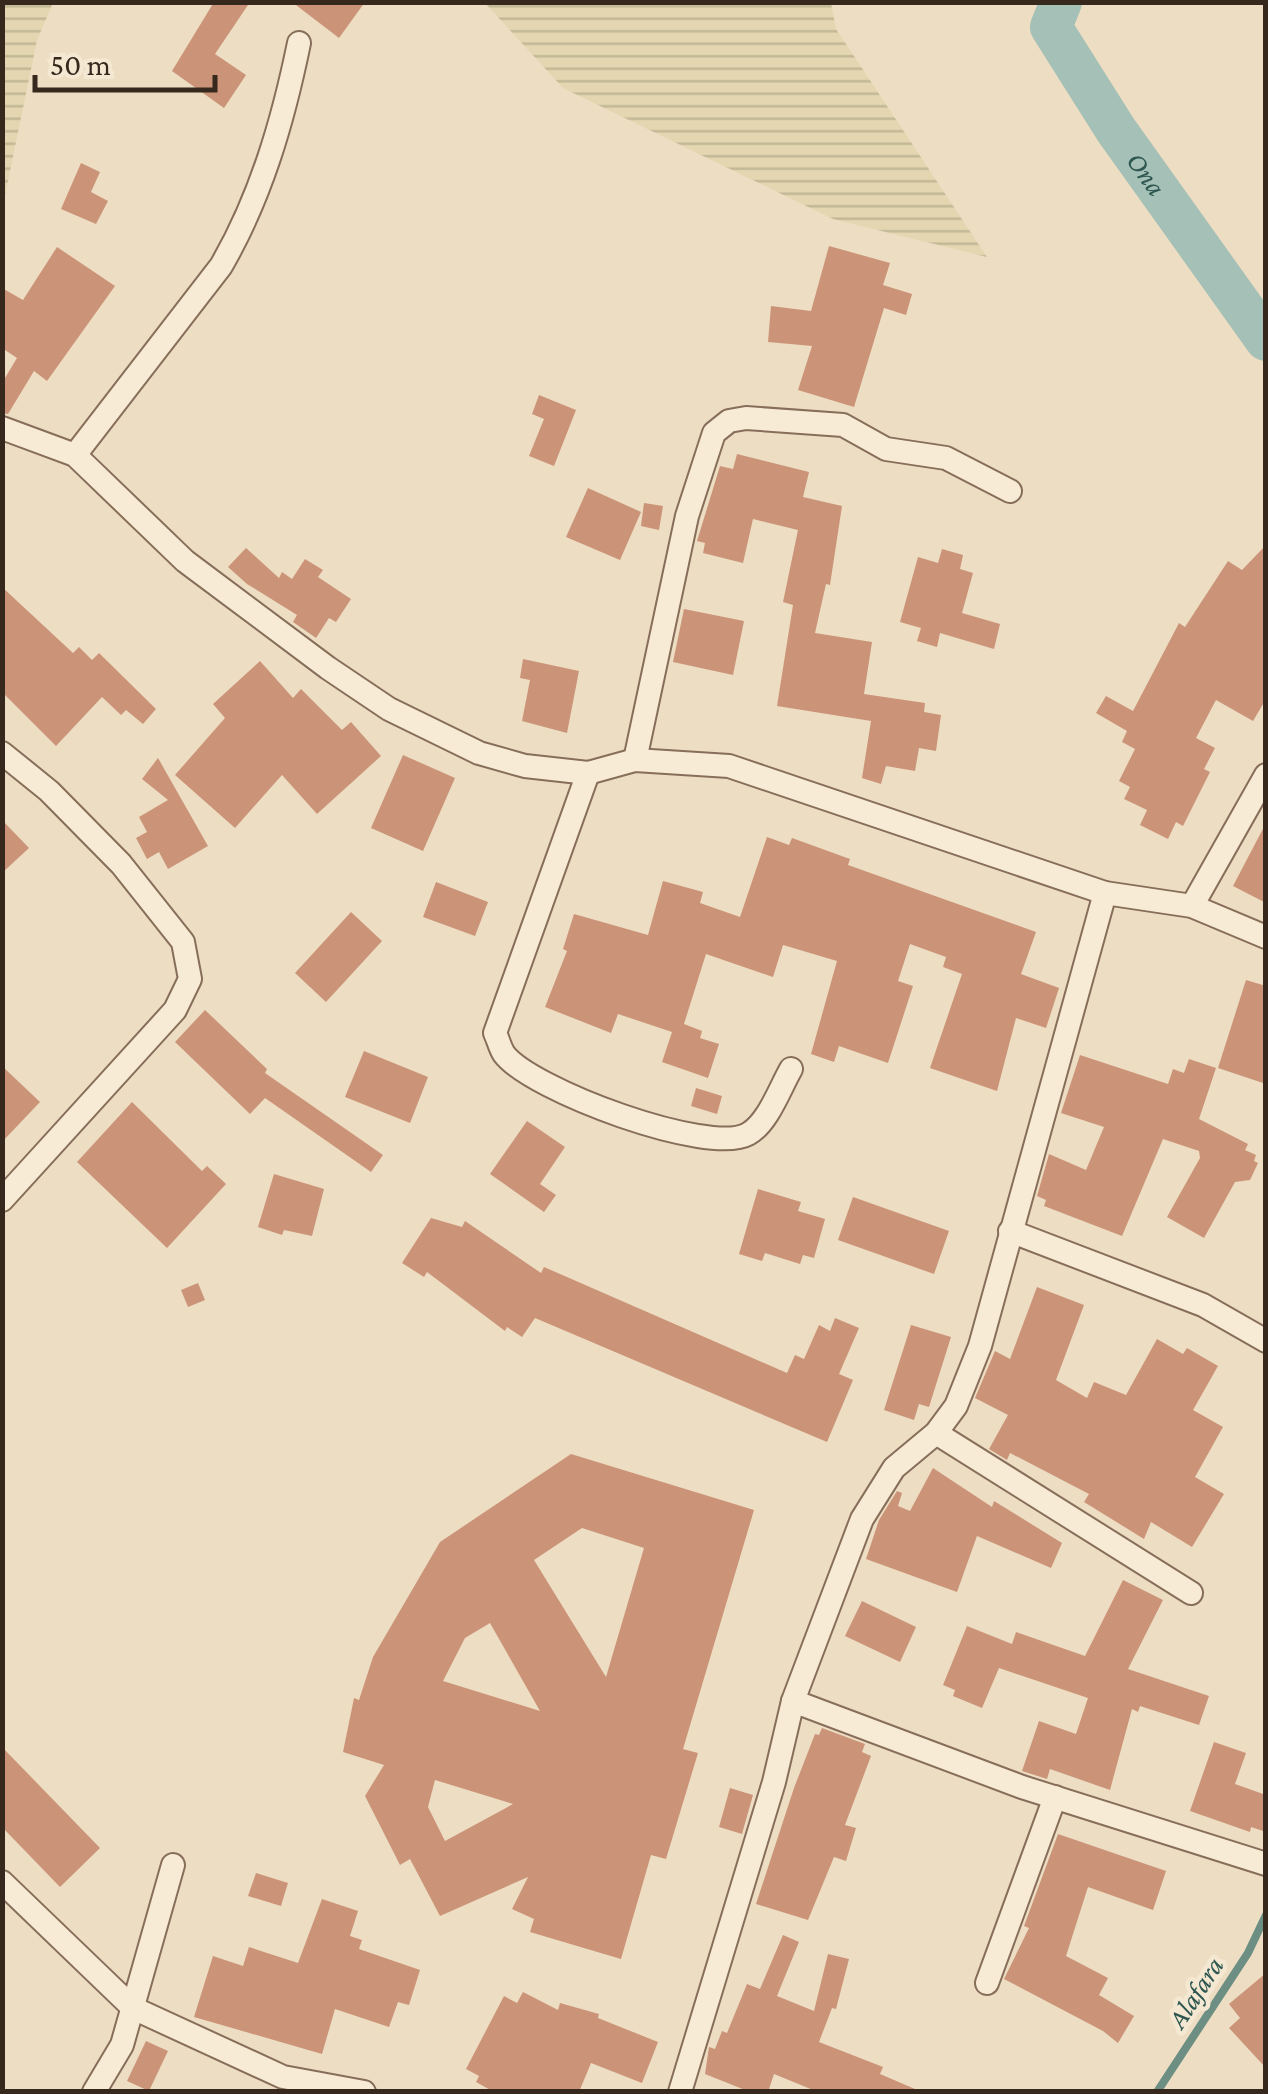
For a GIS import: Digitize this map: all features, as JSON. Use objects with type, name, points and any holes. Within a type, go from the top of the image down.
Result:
[{"type":"street","points":[[75,455],[221,266],[241,232],[278,130],[299,43]]},
{"type":"street","points":[[635,760],[654,687],[687,516],[714,434],[729,421],[746,418],[843,425],[886,449],[946,458],[1010,490]]},
{"type":"street","points":[[2,428],[75,455],[185,561],[389,709],[480,753],[525,766],[588,773],[635,760],[729,766],[1105,893],[1192,906],[1266,937]]},
{"type":"street","points":[[2,753],[50,792],[121,864],[183,942],[190,979],[175,1010],[2,1200]]},
{"type":"street","points":[[588,773],[495,1032],[505,1055],[536,1078],[598,1108],[674,1132],[728,1142],[752,1132],[790,1070]]},
{"type":"street","points":[[1192,906],[1266,775]]},
{"type":"street","points":[[680,2092],[774,1782],[793,1701],[862,1519],[894,1468],[936,1433],[956,1406],[980,1346],[1105,893]]},
{"type":"street","points":[[1010,1231],[1203,1305],[1266,1341]]},
{"type":"street","points":[[936,1433],[1190,1594]]},
{"type":"street","points":[[793,1701],[1055,1798],[1266,1864]]},
{"type":"street","points":[[987,1982],[1055,1798]]},
{"type":"street","points":[[94,2092],[122,2045],[173,1865]]},
{"type":"street","points":[[2,1882],[133,2008],[283,2077],[364,2092]]},
{"type":"shaded area","points":[[3,2],[53,3],[37,40],[3,205]]},
{"type":"shaded area","points":[[485,3],[831,3],[836,29],[987,257],[833,219],[563,88]]},
{"type":"building","points":[[214,2],[250,2],[215,54],[246,75],[224,108],[172,71]]},
{"type":"building","points":[[292,2],[365,2],[339,38]]},
{"type":"building","points":[[81,163],[100,172],[91,192],[108,201],[96,224],[61,209]]},
{"type":"building","points":[[829,246],[890,263],[883,285],[912,294],[906,315],[884,308],[854,407],[798,390],[812,346],[768,342],[771,306],[811,311]]},
{"type":"building","points":[[57,247],[115,286],[47,381],[34,371],[8,414],[2,413],[2,383],[17,358],[2,348],[2,288],[23,300]]},
{"type":"building","points":[[539,395],[576,410],[554,466],[529,456],[544,419],[532,414]]},
{"type":"building","points":[[737,454],[809,472],[803,497],[842,506],[830,585],[826,584],[815,633],[872,642],[864,694],[925,703],[924,712],[941,715],[936,751],[919,748],[915,771],[886,766],[881,784],[862,778],[871,721],[777,706],[793,605],[783,602],[798,530],[753,519],[743,563],[703,553],[705,543],[697,541],[720,466],[733,469]]},
{"type":"building","points":[[588,488],[641,512],[620,560],[566,537]]},
{"type":"building","points":[[644,503],[663,506],[659,530],[641,526]]},
{"type":"building","points":[[1266,545],[1266,699],[1253,721],[1216,700],[1196,738],[1215,748],[1204,769],[1210,772],[1183,826],[1176,822],[1168,839],[1140,825],[1147,810],[1124,799],[1130,787],[1119,781],[1135,749],[1122,742],[1127,731],[1096,713],[1106,696],[1133,711],[1179,623],[1185,627],[1228,561],[1242,570]]},
{"type":"building","points":[[246,548],[279,578],[282,572],[292,579],[305,559],[323,570],[318,577],[351,599],[336,622],[329,618],[316,638],[293,622],[297,615],[247,584],[228,567]]},
{"type":"building","points":[[942,549],[963,555],[960,569],[973,573],[962,613],[1000,624],[994,649],[940,633],[937,647],[917,641],[921,628],[900,622],[918,557],[938,563]]},
{"type":"building","points":[[2,587],[73,653],[79,647],[92,660],[99,653],[156,709],[143,724],[126,710],[121,715],[102,697],[56,746],[2,692]]},
{"type":"building","points":[[684,609],[744,621],[733,675],[673,662]]},
{"type":"building","points":[[523,659],[579,671],[567,733],[522,721],[530,680],[520,678]]},
{"type":"building","points":[[260,661],[293,698],[301,689],[342,730],[351,722],[381,756],[317,814],[282,775],[235,828],[175,775],[225,718],[213,704]]},
{"type":"building","points":[[403,755],[455,778],[423,851],[371,828]]},
{"type":"building","points":[[158,758],[208,846],[168,869],[159,852],[147,859],[136,838],[147,832],[139,817],[168,800],[142,779]]},
{"type":"building","points":[[2,820],[29,848],[2,873]]},
{"type":"building","points":[[1266,823],[1266,903],[1233,886]]},
{"type":"building","points":[[767,837],[789,845],[792,838],[850,859],[848,865],[1036,932],[1021,974],[1059,988],[1046,1028],[1016,1018],[997,1091],[930,1068],[962,974],[943,967],[946,957],[910,944],[898,981],[913,986],[888,1063],[839,1046],[834,1062],[811,1054],[837,961],[783,945],[773,977],[706,954],[684,1024],[702,1031],[700,1038],[719,1044],[708,1078],[662,1062],[672,1032],[618,1014],[611,1033],[545,1007],[567,951],[563,949],[574,914],[648,935],[663,881],[703,892],[700,903],[740,917]]},
{"type":"building","points":[[436,882],[488,902],[475,936],[423,917]]},
{"type":"building","points":[[351,912],[382,941],[326,1002],[295,973]]},
{"type":"building","points":[[1246,980],[1266,986],[1266,1084],[1218,1068]]},
{"type":"building","points":[[205,1010],[267,1069],[265,1073],[383,1155],[371,1172],[265,1098],[250,1114],[175,1042]]},
{"type":"building","points":[[364,1051],[428,1077],[410,1123],[345,1097]]},
{"type":"building","points":[[1080,1055],[1168,1084],[1173,1069],[1184,1073],[1189,1059],[1216,1068],[1199,1119],[1248,1144],[1245,1150],[1256,1155],[1254,1161],[1258,1163],[1250,1180],[1235,1182],[1204,1238],[1167,1217],[1200,1158],[1199,1151],[1163,1139],[1122,1236],[1044,1206],[1046,1200],[1037,1196],[1049,1154],[1086,1170],[1104,1127],[1061,1113]]},
{"type":"building","points":[[2,1066],[40,1102],[2,1142]]},
{"type":"building","points":[[696,1088],[722,1096],[717,1114],[691,1106]]},
{"type":"building","points":[[132,1102],[202,1171],[207,1166],[226,1184],[167,1248],[77,1162]]},
{"type":"building","points":[[527,1121],[565,1147],[540,1184],[556,1195],[544,1212],[490,1174]]},
{"type":"building","points":[[274,1174],[324,1189],[312,1236],[284,1230],[282,1235],[258,1227]]},
{"type":"building","points":[[758,1189],[801,1202],[798,1211],[825,1219],[814,1258],[803,1255],[800,1264],[765,1253],[762,1261],[739,1254]]},
{"type":"building","points":[[853,1197],[949,1231],[934,1274],[838,1240]]},
{"type":"building","points":[[431,1218],[462,1227],[465,1221],[541,1273],[544,1267],[787,1373],[795,1355],[804,1359],[819,1325],[830,1331],[835,1318],[859,1328],[839,1374],[853,1380],[827,1442],[535,1318],[522,1337],[507,1327],[505,1331],[427,1272],[424,1277],[402,1263]]},
{"type":"building","points":[[198,1283],[205,1300],[188,1307],[181,1290]]},
{"type":"building","points":[[1037,1287],[1084,1305],[1056,1380],[1087,1398],[1094,1382],[1126,1395],[1157,1339],[1183,1354],[1187,1348],[1218,1366],[1193,1410],[1223,1427],[1195,1477],[1224,1494],[1192,1547],[1151,1522],[1144,1539],[1084,1502],[1089,1494],[1010,1453],[1007,1460],[989,1449],[1008,1415],[975,1398],[995,1351],[1010,1359]]},
{"type":"building","points":[[911,1325],[951,1337],[929,1407],[919,1404],[914,1420],[884,1410]]},
{"type":"building","points":[[571,1454],[754,1510],[683,1749],[698,1753],[666,1859],[651,1855],[621,1959],[530,1932],[534,1919],[512,1909],[528,1877],[440,1916],[410,1859],[400,1865],[365,1796],[384,1765],[343,1752],[354,1698],[359,1700],[373,1657],[440,1542]],"holes":[[[582,1528],[644,1548],[606,1677],[534,1560]],[[490,1623],[540,1711],[443,1681],[465,1638]],[[435,1780],[513,1804],[445,1841],[428,1807]]]},
{"type":"building","points":[[933,1468],[992,1507],[994,1501],[1062,1543],[1051,1568],[977,1536],[957,1592],[866,1559],[879,1520],[897,1491],[902,1493],[898,1506],[910,1511]]},
{"type":"building","points":[[1123,1580],[1163,1600],[1128,1669],[1209,1696],[1199,1725],[1140,1706],[1138,1712],[1132,1709],[1110,1790],[1050,1769],[1047,1779],[1022,1771],[1039,1721],[1076,1734],[1088,1698],[999,1668],[982,1708],[953,1696],[955,1690],[943,1685],[967,1626],[1012,1644],[1016,1632],[1085,1656]]},
{"type":"building","points":[[862,1601],[916,1627],[900,1662],[845,1636]]},
{"type":"building","points":[[822,1728],[865,1744],[862,1752],[871,1756],[845,1825],[856,1828],[846,1861],[834,1857],[808,1920],[756,1904],[794,1788],[815,1734],[819,1735]]},
{"type":"building","points":[[1214,1742],[1246,1753],[1235,1784],[1266,1795],[1266,1832],[1251,1827],[1250,1832],[1190,1811]]},
{"type":"building","points":[[2,1747],[100,1848],[60,1887],[2,1827]]},
{"type":"building","points":[[730,1788],[753,1795],[742,1834],[719,1827]]},
{"type":"building","points":[[1058,1834],[1166,1871],[1153,1910],[1088,1887],[1066,1956],[1108,1978],[1099,1995],[1134,2016],[1118,2043],[1103,2031],[1004,1979],[1029,1928],[1024,1926]]},
{"type":"building","points":[[256,1873],[288,1883],[281,1906],[248,1896]]},
{"type":"building","points":[[322,1899],[358,1911],[350,1936],[362,1940],[359,1949],[420,1970],[409,2005],[398,2002],[389,2027],[335,2009],[322,2054],[194,2017],[213,1956],[243,1966],[249,1947],[298,1963]]},
{"type":"building","points":[[783,1935],[799,1942],[777,1996],[814,2011],[828,1954],[849,1959],[836,2009],[832,2008],[819,2042],[883,2067],[880,2074],[922,2092],[818,2092],[774,2074],[768,2092],[750,2092],[705,2074],[709,2047],[715,2049],[722,2031],[727,2033],[747,1984],[760,1989]]},
{"type":"building","points":[[1266,1973],[1266,2068],[1229,2028],[1240,2018],[1229,2004]]},
{"type":"building","points":[[523,1992],[558,2010],[560,2003],[599,2014],[598,2018],[658,2042],[642,2083],[591,2063],[579,2092],[494,2092],[476,2082],[479,2076],[466,2069],[504,1996],[517,2003]]},
{"type":"building","points":[[146,2041],[168,2051],[149,2091],[127,2081]]},
{"type":"waterway","name":"Ona","points":[[1061,2],[1051,27],[1116,130],[1266,340]]},
{"type":"waterway","name":"Alafara","points":[[1157,2092],[1248,1953],[1266,1915]]}]
